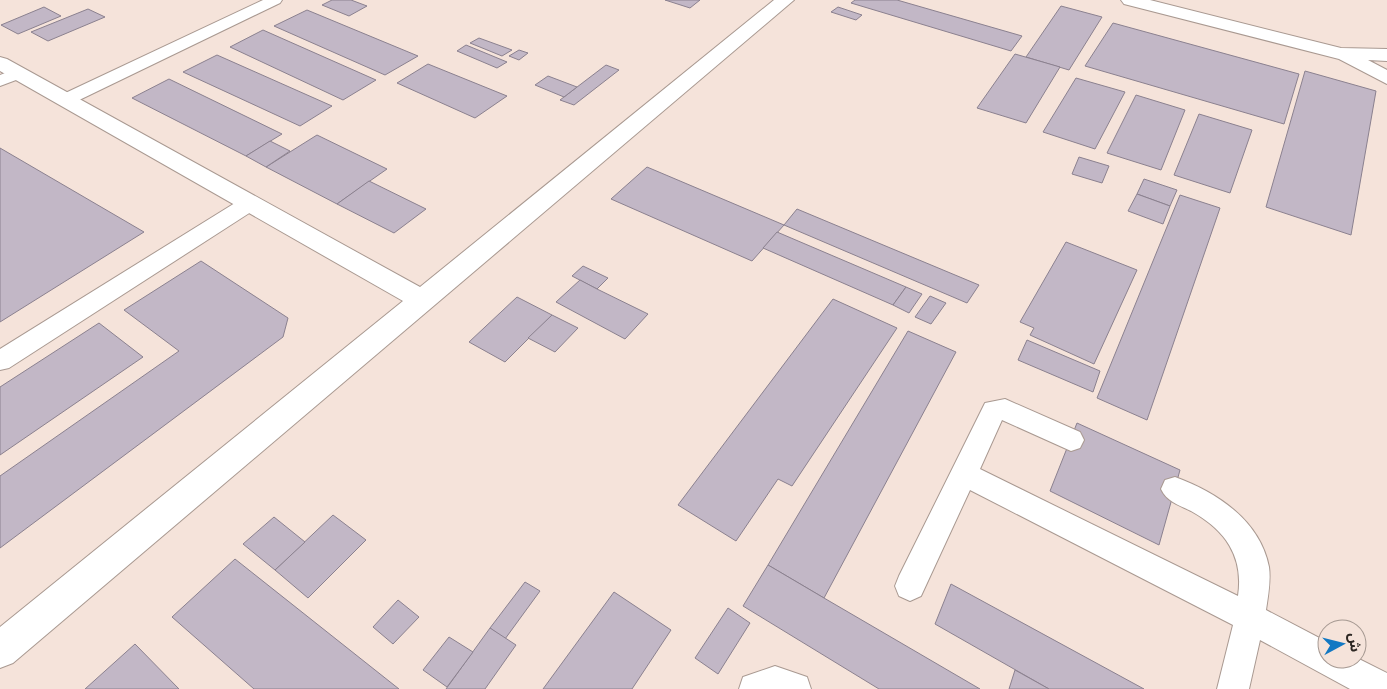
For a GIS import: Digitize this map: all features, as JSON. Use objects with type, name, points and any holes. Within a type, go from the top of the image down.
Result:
[{"type":"street","points":[[0,650],[785,0]]},
{"type":"street","points":[[1130,0],[1341,54],[1387,55]]},
{"type":"street","points":[[1341,54],[1387,78]]},
{"type":"street","points":[[6,73],[65,100],[422,300]]},
{"type":"lane","points":[[65,100],[274,0]]},
{"type":"lane","points":[[0,361],[250,203]]},
{"type":"lane","points":[[910,586],[991,413],[998,409],[1010,411],[1071,440]]},
{"type":"lane","points":[[964,474],[1248,617],[1383,689]]},
{"type":"lane","points":[[1175,489],[1210,507],[1230,525],[1246,546],[1254,568],[1255,589],[1234,689]]},
{"type":"lane","points":[[755,689],[775,682],[795,689]]},
{"type":"building","points":[[332,0],[351,0],[367,6],[349,16],[322,5]]},
{"type":"building","points":[[665,0],[700,0],[690,8]]},
{"type":"building","points":[[855,0],[897,0],[1022,36],[1011,51],[851,3]]},
{"type":"building","points":[[1061,6],[1102,17],[1069,70],[1026,57]]},
{"type":"building","points":[[44,7],[61,16],[18,34],[1,25]]},
{"type":"building","points":[[838,7],[862,15],[856,20],[831,12]]},
{"type":"building","points":[[88,9],[105,17],[48,41],[31,32]]},
{"type":"building","points":[[307,10],[418,56],[385,75],[274,26]]},
{"type":"building","points":[[1113,23],[1299,74],[1284,124],[1085,66]]},
{"type":"building","points":[[263,30],[376,80],[343,100],[230,47]]},
{"type":"building","points":[[479,38],[512,50],[502,56],[470,43]]},
{"type":"building","points":[[466,45],[507,62],[497,68],[457,51]]},
{"type":"building","points":[[519,50],[528,53],[519,60],[509,56]]},
{"type":"building","points":[[1015,54],[1060,67],[1026,123],[977,108]]},
{"type":"building","points":[[217,55],[332,106],[300,126],[183,72]]},
{"type":"building","points":[[428,64],[507,96],[475,118],[397,83]]},
{"type":"building","points":[[606,65],[619,70],[574,105],[560,100]]},
{"type":"building","points":[[1305,71],[1376,91],[1351,235],[1266,207]]},
{"type":"building","points":[[548,76],[577,87],[564,97],[535,85]]},
{"type":"building","points":[[1076,78],[1125,92],[1095,149],[1043,132]]},
{"type":"building","points":[[169,79],[282,134],[246,156],[132,98]]},
{"type":"building","points":[[1136,95],[1185,110],[1161,170],[1107,153]]},
{"type":"building","points":[[1199,114],[1252,130],[1230,193],[1174,175]]},
{"type":"building","points":[[317,135],[387,169],[337,204],[266,167]]},
{"type":"building","points":[[270,141],[290,151],[266,167],[246,156]]},
{"type":"building","points":[[0,148],[144,232],[0,322]]},
{"type":"building","points":[[1079,157],[1109,166],[1102,183],[1072,174]]},
{"type":"building","points":[[647,167],[784,225],[752,261],[611,199]]},
{"type":"building","points":[[1144,179],[1177,190],[1170,206],[1137,194]]},
{"type":"building","points":[[369,181],[426,209],[394,233],[337,204]]},
{"type":"building","points":[[1137,194],[1170,206],[1163,224],[1128,211]]},
{"type":"building","points":[[1180,195],[1220,208],[1147,420],[1097,398]]},
{"type":"building","points":[[797,209],[979,285],[967,303],[784,225]]},
{"type":"building","points":[[777,232],[906,287],[893,305],[763,248]]},
{"type":"building","points":[[1066,242],[1137,270],[1094,364],[1030,335],[1034,328],[1020,322]]},
{"type":"building","points":[[201,261],[288,318],[283,337],[0,548],[0,476],[179,351],[124,310]]},
{"type":"building","points":[[583,266],[608,278],[597,289],[572,276]]},
{"type":"building","points":[[580,280],[648,314],[625,339],[556,302]]},
{"type":"building","points":[[906,287],[922,294],[909,313],[893,305]]},
{"type":"building","points":[[930,296],[946,303],[931,324],[915,317]]},
{"type":"building","points":[[517,297],[552,315],[505,362],[469,342]]},
{"type":"building","points":[[833,299],[897,328],[792,486],[778,479],[736,541],[678,505]]},
{"type":"building","points":[[552,315],[578,328],[555,352],[528,338]]},
{"type":"building","points":[[99,323],[143,357],[0,455],[0,387]]},
{"type":"building","points":[[908,331],[956,352],[824,598],[768,565]]},
{"type":"building","points":[[1027,340],[1100,371],[1093,392],[1018,360]]},
{"type":"building","points":[[1077,423],[1180,470],[1159,545],[1050,491]]},
{"type":"building","points":[[333,515],[366,540],[308,598],[275,570]]},
{"type":"building","points":[[274,517],[305,542],[275,570],[243,544]]},
{"type":"building","points":[[235,559],[399,689],[254,689],[172,617]]},
{"type":"building","points":[[768,565],[980,689],[879,689],[743,606]]},
{"type":"building","points":[[525,582],[540,591],[505,639],[490,628]]},
{"type":"building","points":[[951,584],[1144,689],[1049,689],[935,624]]},
{"type":"building","points":[[614,592],[671,630],[632,689],[543,689]]},
{"type":"building","points":[[398,600],[419,617],[393,644],[373,627]]},
{"type":"building","points":[[728,608],[750,623],[718,674],[695,658]]},
{"type":"building","points":[[490,628],[516,645],[485,689],[446,689]]},
{"type":"building","points":[[449,637],[473,652],[447,687],[423,670]]},
{"type":"building","points":[[135,644],[179,689],[85,689]]},
{"type":"building","points":[[1015,670],[1049,689],[1009,689]]}]
